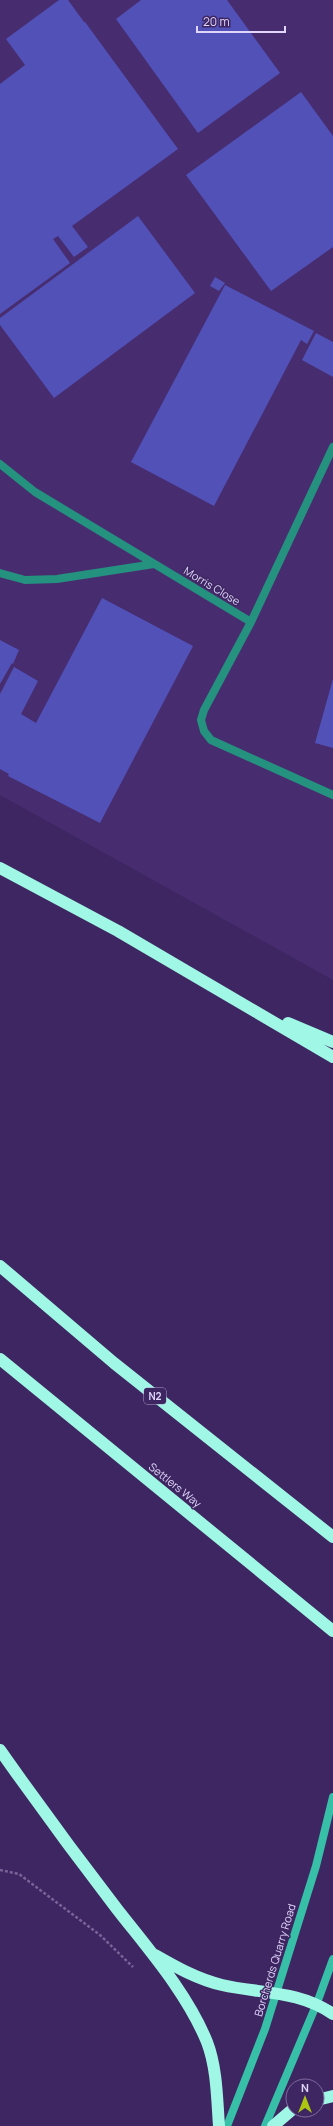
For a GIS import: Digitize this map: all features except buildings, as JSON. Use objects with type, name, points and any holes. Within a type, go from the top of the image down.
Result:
[{"type":"highway","points":[[0,868],[118,931],[333,1057]]},
{"type":"highway","points":[[250,1007],[333,1042]]},
{"type":"highway","name":"N2","points":[[0,1266],[114,1363],[333,1537]]},
{"type":"highway","name":"Settlers Way","points":[[0,1359],[333,1631]]},
{"type":"highway","points":[[0,1750],[63,1839],[150,1952],[193,2013],[207,2044],[215,2082],[219,2126]]},
{"type":"highway","points":[[150,1952],[188,1974],[222,1985],[277,1992],[317,2003],[333,2014]]},
{"type":"highway","points":[[273,2126],[285,2116]]},
{"type":"main road","name":"Borcherds Quarry Road","points":[[228,2126],[265,2030],[316,1866],[333,1797]]},
{"type":"main road","points":[[265,2126],[317,2003],[333,1959]]},
{"type":"lane","points":[[333,447],[251,622],[204,710],[201,720],[204,731],[211,740],[237,753],[333,794]]},
{"type":"lane","name":"Morris Close","points":[[0,464],[35,492],[251,622]]},
{"type":"lane","points":[[0,573],[25,580],[57,579],[154,564]]},
{"type":"path","points":[[0,1870],[19,1874],[100,1935],[137,1971]]},
{"type":"shaded area","points":[[0,0],[333,0],[333,980],[0,795]]}]
